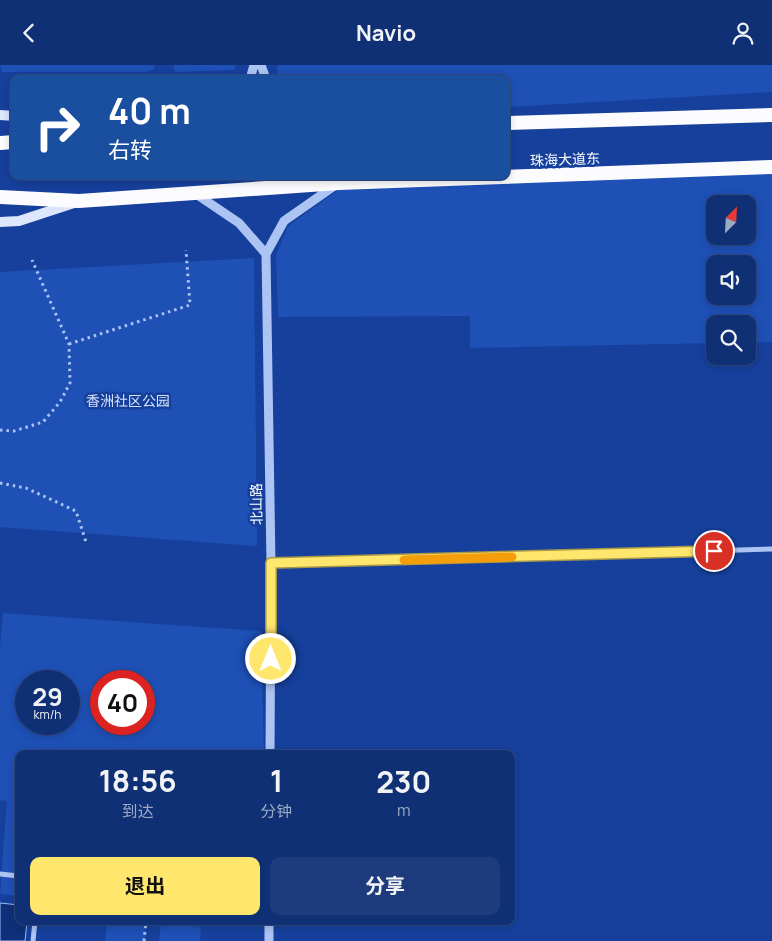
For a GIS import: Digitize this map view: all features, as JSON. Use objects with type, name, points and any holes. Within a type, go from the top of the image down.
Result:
[{"type":"highway","points":[[510,123],[772,115]]},
{"type":"highway","name":"珠海大道东","points":[[510,177],[772,167]]},
{"type":"highway","name":"珠海大道东","points":[[0,197],[79,201],[339,183],[420,180]]},
{"type":"main road","points":[[0,222],[19,221],[79,201]]},
{"type":"street","name":"北山路","points":[[270,750],[271,563],[266,254],[284,221],[339,183]]},
{"type":"street","points":[[193,193],[239,223],[266,254]]},
{"type":"street","points":[[271,563],[772,549]]},
{"type":"street","points":[[0,874],[15,876]]},
{"type":"street","points":[[33,941],[35,925]]},
{"type":"street","points":[[269,925],[269,941]]},
{"type":"path","points":[[69,345],[190,305],[186,249]]},
{"type":"path","points":[[0,430],[14,431],[43,422],[60,403],[70,383],[69,345],[32,260]]},
{"type":"path","points":[[0,483],[26,487],[76,511],[86,542]]},
{"type":"path","points":[[144,941],[146,925]]},
{"type":"green space","points":[[0,65],[155,65],[153,70],[145,72],[2,72]]},
{"type":"green space","points":[[173,65],[235,65],[235,70],[175,72]]},
{"type":"green space","points":[[277,65],[772,65],[772,92],[510,107],[510,75],[278,75]]},
{"type":"green space","points":[[772,172],[772,342],[756,343],[756,315],[706,315],[706,343],[470,348],[470,316],[278,317],[276,256],[288,226],[341,188]]},
{"type":"green space","name":"香洲社区公园","points":[[254,258],[257,546],[0,527],[0,272]]},
{"type":"green space","points":[[3,613],[261,631],[264,750],[15,750],[15,896],[0,894],[7,801],[0,800],[0,647]]},
{"type":"green space","points":[[107,925],[147,925],[145,941],[105,941]]},
{"type":"green space","points":[[161,925],[201,927],[200,941],[159,941]]},
{"type":"shaded area","points":[[0,903],[15,905],[15,925],[27,925],[25,941],[0,941]]},
{"type":"slow traffic","points":[[404,560],[512,557]]},
{"type":"route","points":[[271,659],[271,563],[714,551]]}]
